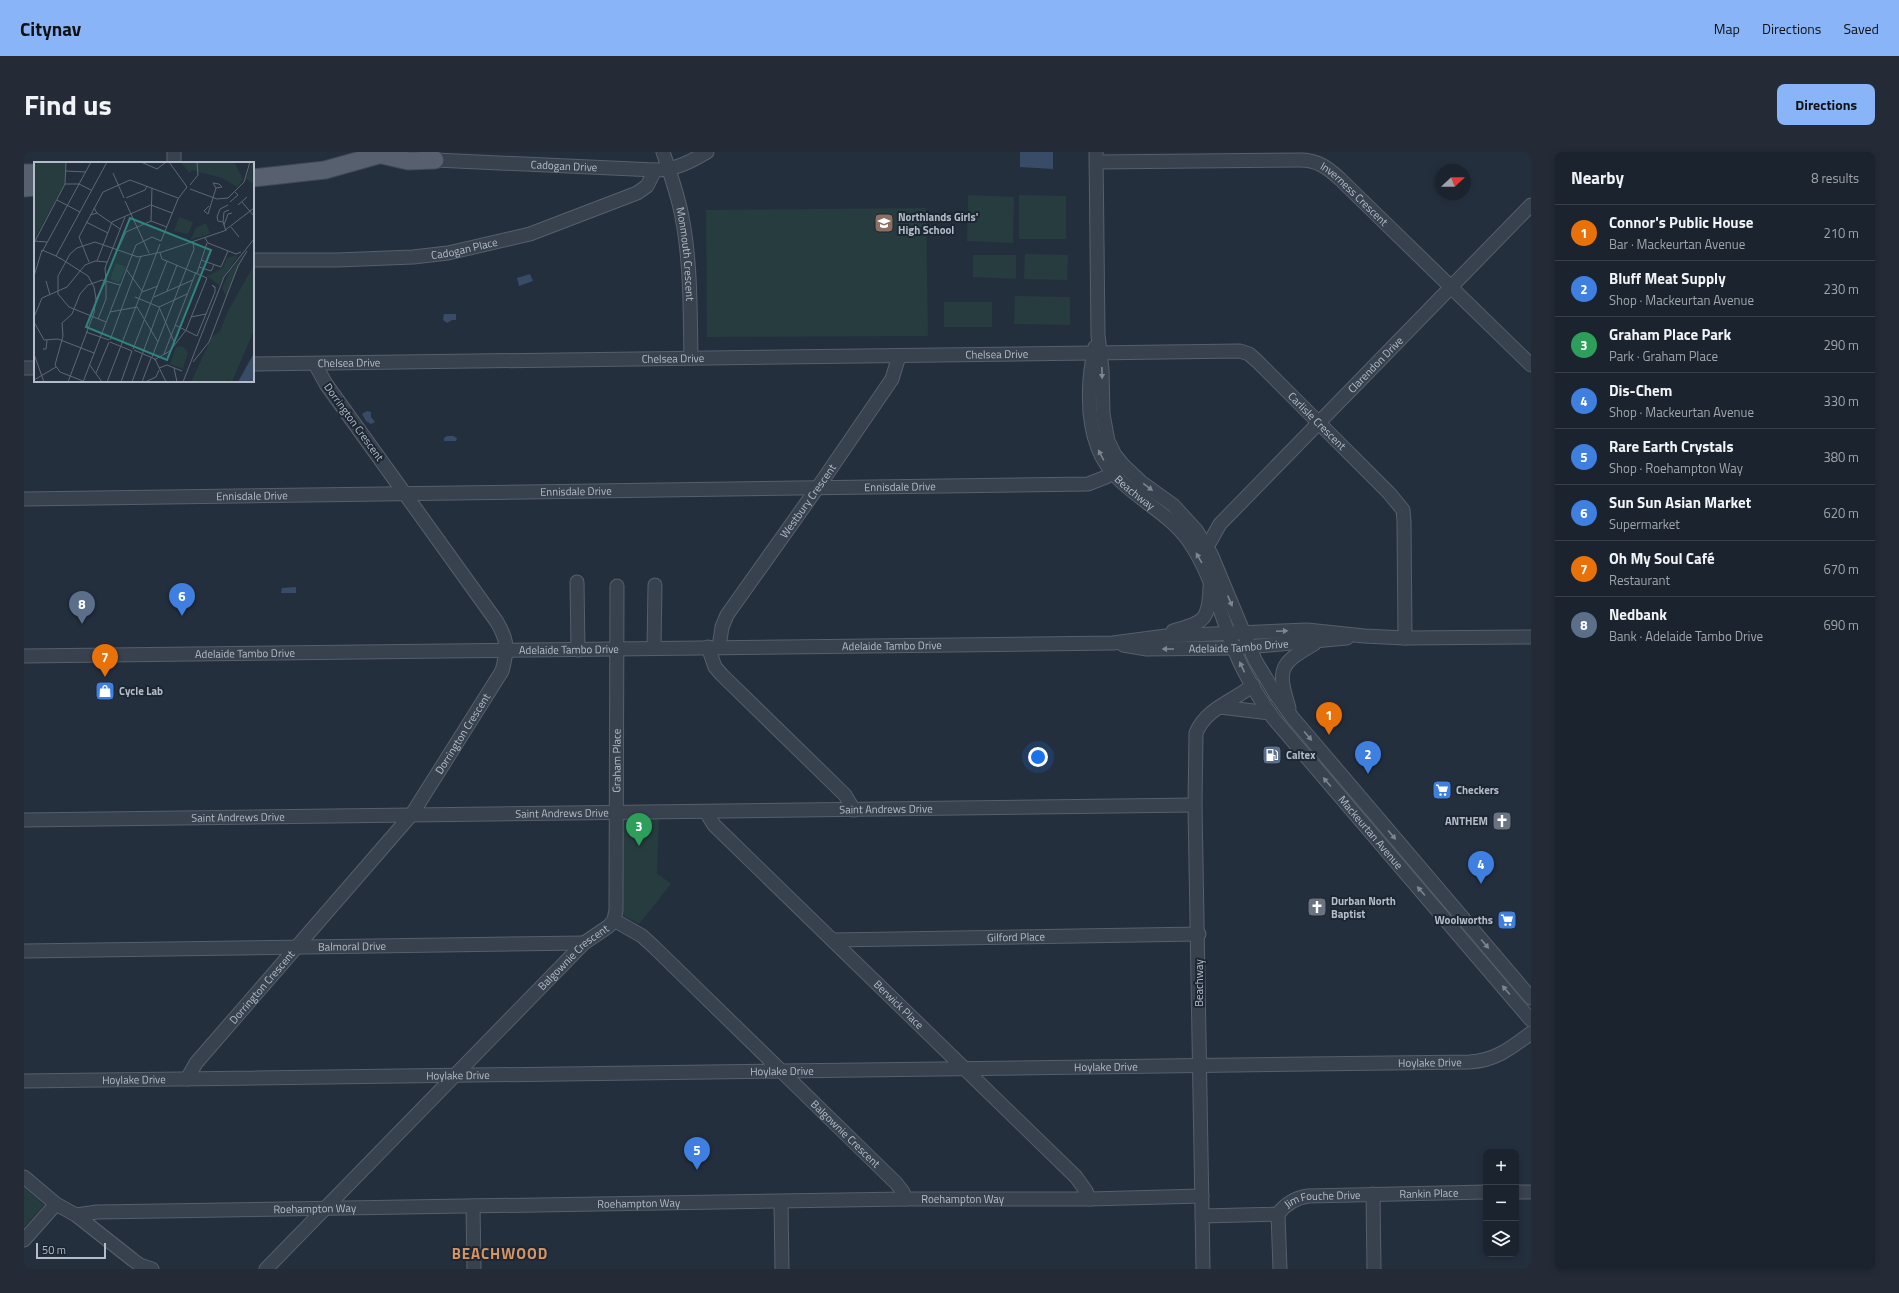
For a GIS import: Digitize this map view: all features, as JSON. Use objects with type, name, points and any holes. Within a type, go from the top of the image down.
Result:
[{"type":"main road","points":[[254,178],[325,170],[386,153],[408,161],[435,160]]},
{"type":"main road","points":[[24,188],[34,187]]},
{"type":"street","name":"Cadogan Drive","points":[[419,152],[435,160],[661,170],[692,161],[707,152]]},
{"type":"street","name":"Monmouth Crescent","points":[[663,152],[661,170],[682,215],[685,232],[688,263],[691,358]]},
{"type":"street","name":"Inverness Crescent","points":[[1097,157],[1300,160],[1320,163],[1334,174],[1531,365]]},
{"type":"street","name":"Beachway","points":[[1097,157],[1097,354],[1102,414],[1108,441],[1115,455],[1123,465],[1141,482],[1173,505],[1196,530],[1207,547],[1243,632]]},
{"type":"street","name":"Cadogan Place","points":[[254,260],[337,260],[413,257],[448,253],[504,241],[546,228],[637,193],[647,186],[661,170]]},
{"type":"street","name":"Clarendon Drive","points":[[1207,547],[1220,524],[1531,205]]},
{"type":"street","name":"Carlisle Crescent","points":[[1097,354],[1240,351],[1249,354],[1257,361],[1317,423],[1390,493],[1402,510],[1404,521],[1405,638]]},
{"type":"street","name":"Beachway","points":[[1097,354],[1090,369],[1093,433],[1098,450],[1113,474],[1178,526],[1201,560],[1229,633]]},
{"type":"street","name":"Chelsea Drive","points":[[254,364],[1097,354]]},
{"type":"street","name":"Westbury Crescent","points":[[854,810],[845,795],[715,667],[714,647],[727,615],[892,379],[897,367],[899,356]]},
{"type":"street","name":"Dorrington Crescent","points":[[187,1078],[196,1063],[412,814],[502,670],[506,650],[504,635],[497,622],[326,384],[315,364]]},
{"type":"street","name":"Ennisdale Drive","points":[[24,498],[1088,484],[1113,474],[1123,465]]},
{"type":"street","points":[[1196,530],[1220,524]]},
{"type":"street","points":[[577,582],[578,650]]},
{"type":"street","points":[[1148,638],[1199,623],[1206,614],[1211,584]]},
{"type":"street","points":[[654,648],[655,585]]},
{"type":"street","name":"Graham Place","points":[[614,920],[616,899],[615,812],[618,649],[617,586]]},
{"type":"street","name":"Adelaide Tambo Drive","points":[[24,656],[1113,643],[1148,638],[1243,632],[1307,630],[1364,636],[1405,638],[1531,637]]},
{"type":"street","name":"Mackeurtan Avenue","points":[[1243,632],[1249,647],[1276,695],[1292,717],[1531,998]]},
{"type":"street","name":"Mackeurtan Avenue","points":[[1229,633],[1242,667],[1270,714],[1531,1020]]},
{"type":"street","name":"Adelaide Tambo Drive","points":[[1113,643],[1147,649],[1235,648],[1318,642],[1364,636]]},
{"type":"street","points":[[1292,717],[1282,682],[1284,668],[1291,658],[1318,642]]},
{"type":"street","name":"Beachway","points":[[1203,1269],[1199,934],[1195,805],[1196,732],[1203,720],[1220,707],[1243,694],[1253,685]]},
{"type":"street","points":[[1220,707],[1270,714]]},
{"type":"street","points":[[1316,769],[1328,760]]},
{"type":"street","name":"Saint Andrews Drive","points":[[24,820],[1195,805]]},
{"type":"street","name":"Berwick Place","points":[[706,812],[714,825],[1076,1176],[1090,1200]]},
{"type":"street","name":"Balgownie Crescent","points":[[266,1269],[328,1208],[584,943],[609,926],[614,920],[642,936],[654,947],[896,1183],[903,1192],[905,1199]]},
{"type":"street","name":"Gilford Place","points":[[833,940],[1199,934]]},
{"type":"street","name":"Balmoral Drive","points":[[24,951],[584,943]]},
{"type":"street","name":"Hoylake Drive","points":[[24,1081],[1483,1061],[1505,1053],[1531,1033]]},
{"type":"street","points":[[24,1177],[56,1204],[76,1215],[133,1260],[140,1265],[152,1269]]},
{"type":"street","name":"Rankin Place","points":[[1373,1194],[1483,1192]]},
{"type":"street","points":[[1519,1192],[1531,1192]]},
{"type":"street","name":"Jim Fouche Drive","points":[[1202,1216],[1278,1214],[1288,1202],[1298,1198],[1308,1196],[1373,1194],[1374,1269]]},
{"type":"street","name":"Roehampton Way","points":[[76,1215],[96,1212],[328,1208],[905,1199],[1090,1200],[1202,1196]]},
{"type":"street","points":[[781,1202],[782,1269]]},
{"type":"street","points":[[24,1240],[56,1204]]},
{"type":"street","points":[[473,1206],[474,1269]]},
{"type":"street","points":[[92,1228],[93,1218],[96,1212]]},
{"type":"street","points":[[1278,1214],[1280,1269]]},
{"type":"green space","points":[[968,195],[1014,197],[1013,243],[967,241]]},
{"type":"green space","points":[[1019,195],[1066,196],[1066,239],[1019,239]]},
{"type":"green space","points":[[926,208],[928,336],[707,337],[706,210]]},
{"type":"green space","points":[[1025,254],[1068,255],[1067,280],[1024,279]]},
{"type":"green space","points":[[973,255],[1016,255],[1016,279],[973,277]]},
{"type":"green space","points":[[1015,296],[1070,297],[1070,325],[1014,324]]},
{"type":"green space","points":[[944,302],[992,302],[992,327],[944,327]]},
{"type":"green space","points":[[659,816],[657,873],[671,884],[639,924],[619,913],[620,818]]},
{"type":"green space","points":[[24,1187],[44,1205],[24,1227]]},
{"type":"water","points":[[1020,152],[1053,152],[1053,169],[1020,167]]},
{"type":"water","points":[[530,274],[533,281],[519,286],[517,278]]},
{"type":"water","points":[[444,314],[456,314],[456,320],[452,320],[447,323],[443,320]]},
{"type":"water","points":[[367,411],[371,412],[371,417],[375,422],[371,424],[366,421],[362,414]]},
{"type":"water","points":[[447,436],[457,438],[456,441],[444,441],[444,438]]},
{"type":"water","points":[[296,587],[296,593],[281,593],[282,588]]},
{"type":"place","name":"Northlands Girls' High School","points":[[884,223]]},
{"type":"place","name":"Sun Sun Asian Market","points":[[182,616]]},
{"type":"place","name":"Nedbank","points":[[82,624]]},
{"type":"place","name":"Oh My Soul Café","points":[[105,677]]},
{"type":"place","name":"Cycle Lab","points":[[105,691]]},
{"type":"place","name":"Connor's Public House","points":[[1329,735]]},
{"type":"place","name":"Caltex","points":[[1272,755]]},
{"type":"place","name":"Bluff Meat Supply","points":[[1368,774]]},
{"type":"place","name":"Checkers","points":[[1442,790]]},
{"type":"place","name":"ANTHEM","points":[[1502,821]]},
{"type":"place","name":"Graham Place Park","points":[[639,846]]},
{"type":"place","name":"Dis-Chem","points":[[1481,884]]},
{"type":"place","name":"Durban North Baptist","points":[[1317,907]]},
{"type":"place","name":"Woolworths","points":[[1507,920]]},
{"type":"place","name":"Rare Earth Crystals","points":[[697,1170]]},
{"type":"district","name":"BEACHWOOD","points":[[500,1254]]}]
